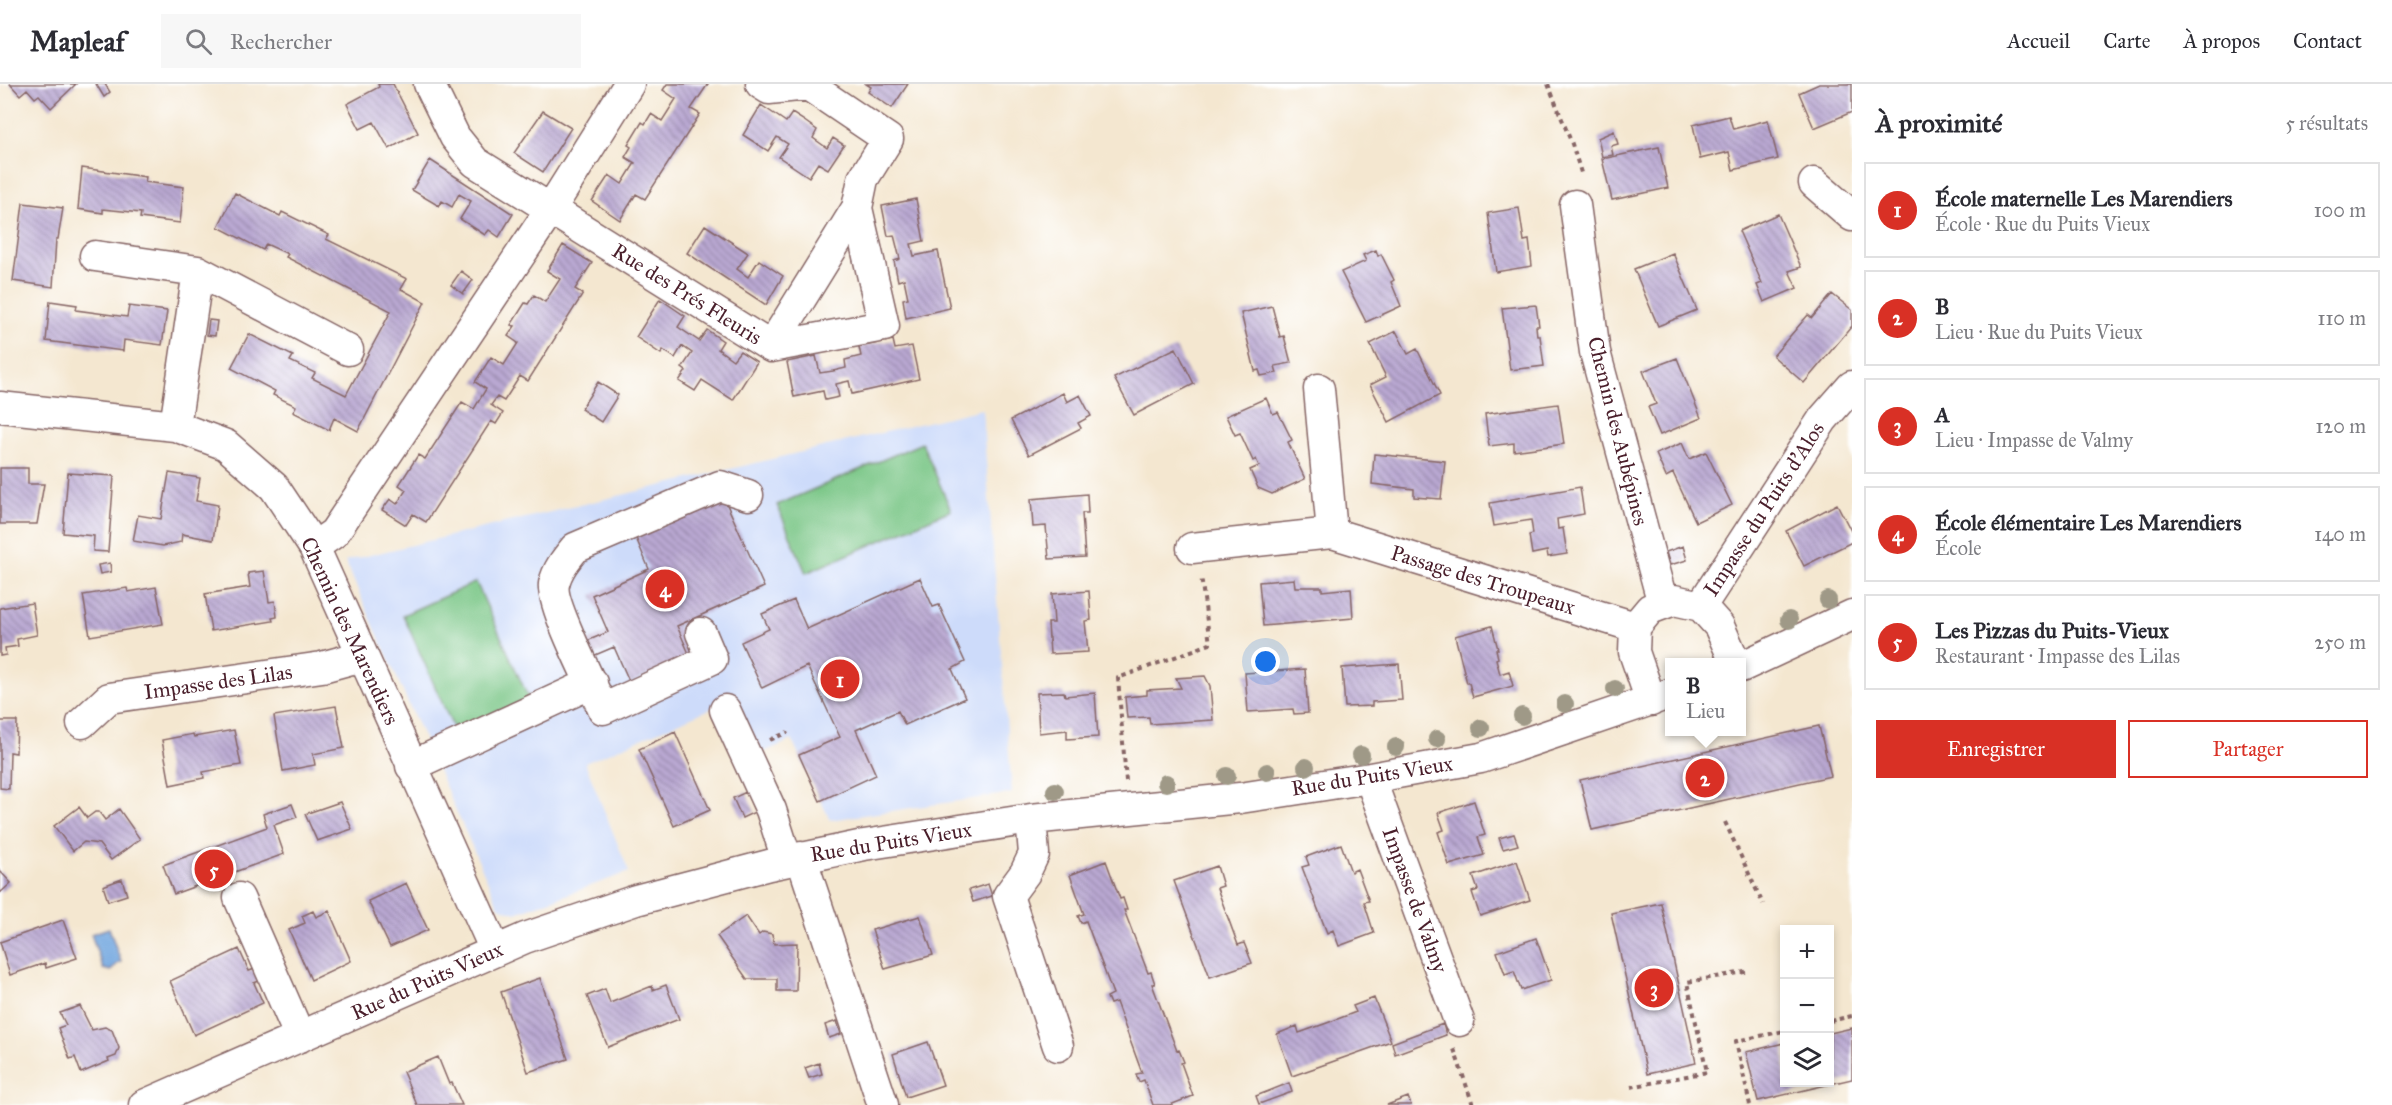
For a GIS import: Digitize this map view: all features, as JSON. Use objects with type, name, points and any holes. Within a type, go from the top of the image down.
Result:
[{"type":"street","name":"Rue des Prés Fleuris","points":[[429,84],[455,137],[475,162],[771,346],[856,208],[863,179],[888,139],[808,85],[769,89],[761,84]]},
{"type":"street","points":[[314,547],[334,533],[550,210],[628,84]]},
{"type":"street","points":[[1814,183],[1852,216]]},
{"type":"street","name":"Chemin des Aubépines","points":[[1575,205],[1595,352],[1663,604]]},
{"type":"street","points":[[771,346],[884,326],[856,208]]},
{"type":"street","points":[[95,256],[198,271],[348,350]]},
{"type":"street","points":[[175,426],[198,271]]},
{"type":"street","name":"Impasse du Puits d'Alos","points":[[1701,606],[1822,419],[1852,386]]},
{"type":"street","points":[[1319,389],[1332,533]]},
{"type":"street","name":"Chemin des Marendiers","points":[[0,407],[175,426],[226,445],[274,487],[314,547],[495,950]]},
{"type":"street","points":[[701,633],[712,659],[603,709],[557,605],[553,585],[561,566],[575,548],[720,486],[748,495]]},
{"type":"street","name":"Passage des Troupeaux","points":[[1192,548],[1332,533],[1635,627]]},
{"type":"street","points":[[1660,698],[1634,652],[1635,627],[1650,609],[1674,600],[1701,606],[1719,626],[1733,658]]},
{"type":"street","points":[[1746,665],[1852,615]]},
{"type":"street","name":"Impasse des Lilas","points":[[82,723],[109,698],[322,667],[362,656]]},
{"type":"street","points":[[411,766],[592,683]]},
{"type":"street","name":"Rue du Puits Vieux","points":[[144,1105],[495,950],[636,900],[794,859],[864,845],[1031,819],[1240,798],[1481,759],[1660,698]]},
{"type":"street","points":[[725,710],[794,859],[883,1105]]},
{"type":"street","name":"Impasse de Valmy","points":[[1370,778],[1459,1021]]},
{"type":"street","points":[[1031,819],[1034,854],[1025,873],[1008,896],[1058,1047]]},
{"type":"street","points":[[239,898],[300,1037]]},
{"type":"path","points":[[1548,84],[1572,144],[1583,181],[1575,205]]},
{"type":"path","points":[[1128,809],[1118,678],[1210,644],[1203,585],[1192,548]]},
{"type":"path","points":[[761,744],[788,732]]},
{"type":"path","points":[[1725,822],[1763,904]]},
{"type":"path","points":[[1631,1087],[1707,1072],[1688,982],[1750,971]]},
{"type":"path","points":[[1834,1020],[1852,1016]]},
{"type":"path","points":[[1459,1021],[1447,1025],[1473,1105]]},
{"type":"path","points":[[1750,1105],[1736,1041],[1780,1031]]},
{"type":"shaded area","points":[[982,409],[1012,793],[830,820],[792,740],[759,754],[733,699],[585,763],[629,872],[516,913],[499,907],[345,561]]},
{"type":"green space","points":[[922,443],[951,510],[806,573],[777,505]]},
{"type":"green space","points":[[476,582],[530,701],[456,734],[403,615]]},
{"type":"water","points":[[109,928],[121,962],[111,971],[103,969],[91,934]]},
{"type":"building","points":[[10,84],[76,84],[51,108],[39,95],[35,98],[27,89],[20,95]]},
{"type":"building","points":[[96,84],[105,84],[110,92],[104,97]]},
{"type":"building","points":[[378,84],[393,84],[418,133],[389,149],[374,122],[360,129],[347,104],[379,87]]},
{"type":"building","points":[[667,84],[708,84],[691,109],[700,114],[645,199],[636,194],[620,220],[592,201],[609,175],[622,184],[635,163],[625,157],[631,147],[628,145],[642,122],[645,124],[651,114],[662,121],[676,99],[663,90]]},
{"type":"building","points":[[866,84],[908,84],[892,108],[868,92],[871,87]]},
{"type":"building","points":[[1819,84],[1852,84],[1852,112],[1814,128],[1799,93]]},
{"type":"building","points":[[761,105],[786,122],[792,113],[803,120],[817,130],[813,138],[827,148],[833,138],[844,145],[828,169],[818,163],[809,177],[779,157],[788,144],[777,137],[768,151],[743,135]]},
{"type":"building","points":[[543,111],[571,128],[543,172],[514,153]]},
{"type":"building","points":[[1729,116],[1733,129],[1768,120],[1778,159],[1733,170],[1729,152],[1700,159],[1693,125]]},
{"type":"building","points":[[1614,131],[1618,144],[1611,146],[1613,155],[1602,157],[1598,138]]},
{"type":"building","points":[[1659,147],[1668,188],[1612,200],[1602,159]]},
{"type":"building","points":[[430,160],[513,214],[499,237],[489,230],[485,235],[460,219],[471,201],[459,194],[452,207],[442,201],[439,206],[412,190]]},
{"type":"building","points":[[82,168],[146,177],[145,182],[184,187],[180,223],[140,218],[141,213],[103,209],[103,213],[78,209]]},
{"type":"building","points":[[235,193],[280,216],[282,212],[329,235],[326,239],[407,279],[401,289],[425,302],[358,431],[334,418],[329,430],[293,412],[296,406],[273,395],[275,391],[231,368],[249,334],[293,356],[290,361],[315,373],[312,378],[346,395],[391,311],[286,257],[288,254],[266,244],[263,250],[218,227]]},
{"type":"building","points":[[916,199],[924,241],[911,244],[914,256],[938,251],[950,308],[906,318],[903,299],[908,298],[904,279],[898,281],[894,261],[900,259],[894,235],[888,236],[882,206]]},
{"type":"building","points":[[23,203],[63,208],[58,239],[56,239],[53,287],[13,281]]},
{"type":"building","points":[[1519,208],[1524,241],[1529,240],[1532,266],[1496,272],[1488,213]]},
{"type":"building","points":[[1778,214],[1801,267],[1789,271],[1797,288],[1764,302],[1757,285],[1762,283],[1739,231]]},
{"type":"building","points":[[705,225],[748,253],[737,269],[748,277],[759,260],[783,276],[766,305],[687,253]]},
{"type":"building","points":[[563,245],[592,263],[575,289],[583,294],[528,381],[520,376],[504,401],[497,397],[491,405],[503,413],[496,424],[491,421],[426,522],[413,514],[406,525],[382,510],[390,499],[397,504],[406,490],[399,485],[418,455],[425,459],[462,402],[474,409],[486,389],[475,382],[491,357],[504,365],[518,343],[508,336],[515,326],[511,325],[525,303],[528,304],[534,295],[545,302],[560,279],[547,271]]},
{"type":"building","points":[[1376,250],[1378,256],[1381,254],[1394,280],[1391,282],[1401,306],[1366,322],[1341,272],[1366,261],[1363,255]]},
{"type":"building","points":[[1673,253],[1697,310],[1658,326],[1634,269]]},
{"type":"building","points":[[461,271],[473,280],[463,294],[451,285]]},
{"type":"building","points":[[1832,294],[1852,310],[1852,326],[1804,383],[1773,356],[1808,315],[1812,318]]},
{"type":"building","points":[[660,299],[685,316],[678,327],[699,341],[707,330],[723,341],[718,349],[733,360],[740,351],[757,362],[733,400],[702,380],[695,391],[679,381],[686,371],[682,368],[692,353],[682,346],[675,358],[663,350],[661,354],[636,337]]},
{"type":"building","points":[[50,301],[77,305],[76,310],[127,317],[129,306],[167,311],[162,345],[124,340],[123,351],[46,341]]},
{"type":"building","points":[[1536,305],[1539,326],[1536,326],[1537,336],[1540,336],[1544,366],[1510,370],[1502,308]]},
{"type":"building","points":[[1272,306],[1280,337],[1284,336],[1291,363],[1275,366],[1277,373],[1261,376],[1259,370],[1255,371],[1241,313]]},
{"type":"building","points":[[209,320],[217,321],[215,336],[207,335]]},
{"type":"building","points":[[1396,331],[1408,354],[1417,349],[1440,395],[1389,422],[1370,385],[1386,377],[1370,344]]},
{"type":"building","points":[[893,340],[895,349],[912,346],[919,379],[852,394],[849,381],[836,384],[839,397],[825,400],[823,391],[794,397],[787,362],[816,356],[820,373],[833,371],[846,368],[845,360],[861,356],[859,347]]},
{"type":"building","points":[[1176,348],[1194,384],[1134,415],[1114,378]]},
{"type":"building","points":[[1677,358],[1701,418],[1660,435],[1648,407],[1656,404],[1643,371]]},
{"type":"building","points":[[598,382],[618,395],[601,422],[581,409]]},
{"type":"building","points":[[1063,393],[1067,402],[1080,395],[1091,416],[1078,423],[1081,428],[1029,455],[1011,420]]},
{"type":"building","points":[[1266,398],[1273,414],[1278,412],[1292,440],[1288,442],[1305,479],[1272,494],[1258,488],[1250,470],[1259,466],[1256,459],[1253,461],[1240,433],[1235,435],[1226,416]]},
{"type":"building","points":[[1558,404],[1564,444],[1514,451],[1514,443],[1489,446],[1485,414]]},
{"type":"building","points":[[1682,443],[1689,459],[1706,452],[1732,505],[1696,522],[1673,473],[1666,477],[1656,454]]},
{"type":"building","points":[[1374,454],[1445,461],[1441,499],[1414,497],[1414,489],[1372,484]]},
{"type":"building","points":[[0,468],[28,468],[28,484],[44,484],[37,524],[0,524]]},
{"type":"building","points":[[68,473],[114,476],[108,552],[93,551],[94,536],[63,533]]},
{"type":"building","points":[[169,473],[200,478],[196,501],[218,505],[213,540],[182,534],[181,542],[163,546],[133,541],[138,515],[161,519]]},
{"type":"building","points":[[1580,487],[1584,514],[1557,519],[1558,529],[1563,528],[1567,554],[1548,557],[1547,551],[1532,554],[1529,535],[1533,534],[1531,520],[1494,526],[1490,503]]},
{"type":"building","points":[[1087,494],[1088,513],[1082,513],[1085,557],[1049,559],[1046,526],[1033,527],[1031,499]]},
{"type":"building","points":[[724,498],[764,587],[677,626],[690,656],[630,683],[614,647],[593,656],[587,641],[608,632],[592,595],[649,569],[636,538]]},
{"type":"building","points":[[1837,504],[1852,533],[1852,542],[1804,566],[1786,531]]},
{"type":"building","points":[[1683,546],[1687,560],[1670,565],[1666,552]]},
{"type":"building","points":[[110,563],[111,572],[100,574],[98,565]]},
{"type":"building","points":[[264,571],[269,602],[275,601],[277,617],[272,618],[273,621],[211,631],[205,594],[250,587],[248,573]]},
{"type":"building","points":[[920,578],[933,607],[939,605],[965,662],[952,669],[965,698],[905,725],[898,711],[856,730],[876,775],[820,801],[799,755],[840,737],[807,666],[762,688],[741,642],[769,629],[762,614],[794,600],[807,629]]},
{"type":"building","points":[[1294,579],[1295,587],[1322,587],[1322,591],[1351,588],[1353,618],[1263,626],[1259,582]]},
{"type":"building","points":[[156,587],[163,624],[90,636],[83,595],[127,588],[128,592]]},
{"type":"building","points":[[1089,591],[1091,620],[1085,621],[1088,652],[1050,654],[1048,623],[1054,623],[1052,594]]},
{"type":"building","points":[[32,603],[37,635],[17,639],[18,646],[5,648],[6,655],[0,656],[0,608]]},
{"type":"building","points":[[1492,626],[1498,649],[1496,649],[1498,658],[1496,659],[1500,674],[1509,671],[1513,686],[1473,697],[1455,636]]},
{"type":"building","points":[[1399,664],[1402,700],[1372,702],[1372,706],[1345,707],[1342,668]]},
{"type":"building","points":[[1305,669],[1308,713],[1294,714],[1293,709],[1248,712],[1245,673]]},
{"type":"building","points":[[1205,676],[1210,686],[1213,720],[1150,724],[1149,717],[1127,718],[1125,697],[1147,695],[1147,690],[1181,688],[1176,678]]},
{"type":"building","points":[[1064,692],[1065,696],[1095,693],[1098,737],[1067,739],[1067,730],[1039,733],[1037,693]]},
{"type":"building","points":[[336,706],[344,748],[313,754],[315,765],[283,771],[274,716]]},
{"type":"building","points":[[0,721],[17,721],[16,753],[10,752],[9,789],[0,788]]},
{"type":"building","points":[[1819,726],[1831,776],[1592,830],[1580,780]]},
{"type":"building","points":[[234,730],[241,765],[203,772],[204,778],[170,785],[162,740]]},
{"type":"building","points":[[675,732],[710,810],[674,826],[639,749]]},
{"type":"building","points":[[746,792],[755,812],[742,818],[733,798]]},
{"type":"building","points":[[1474,801],[1485,835],[1478,837],[1484,855],[1449,865],[1438,832],[1444,830],[1438,813]]},
{"type":"building","points":[[340,802],[352,829],[317,841],[305,814]]},
{"type":"building","points":[[292,804],[297,817],[274,825],[284,854],[174,894],[163,865],[267,827],[263,814]]},
{"type":"building","points":[[79,807],[87,818],[99,812],[105,820],[119,809],[140,839],[111,860],[99,844],[84,842],[73,851],[54,826]]},
{"type":"building","points":[[1514,834],[1518,845],[1503,849],[1499,838]]},
{"type":"building","points":[[1341,844],[1351,872],[1357,869],[1369,901],[1364,902],[1374,933],[1339,946],[1333,930],[1327,933],[1302,867],[1309,865],[1306,857]]},
{"type":"building","points":[[1106,861],[1120,899],[1123,898],[1127,910],[1124,910],[1148,973],[1151,972],[1155,984],[1152,984],[1177,1051],[1179,1050],[1184,1062],[1181,1063],[1193,1096],[1170,1105],[1153,1105],[1144,1080],[1139,1082],[1136,1074],[1142,1073],[1116,1002],[1110,1004],[1107,997],[1113,994],[1086,921],[1081,923],[1078,916],[1084,914],[1070,875]]},
{"type":"building","points":[[1517,861],[1530,900],[1480,916],[1472,892],[1478,890],[1473,876]]},
{"type":"building","points":[[1217,866],[1223,886],[1217,888],[1238,945],[1244,943],[1252,963],[1210,977],[1174,881]]},
{"type":"building","points":[[0,871],[11,883],[0,893]]},
{"type":"building","points":[[122,879],[127,895],[108,901],[103,886]]},
{"type":"building","points":[[406,883],[428,930],[390,947],[368,901]]},
{"type":"building","points":[[988,884],[992,896],[973,902],[969,890]]},
{"type":"building","points":[[1661,903],[1696,1063],[1647,1074],[1611,913]]},
{"type":"building","points":[[313,911],[316,917],[329,911],[351,961],[311,980],[289,930],[305,923],[302,916]]},
{"type":"building","points":[[746,916],[759,935],[763,932],[772,934],[774,944],[797,943],[796,991],[777,991],[777,979],[747,979],[717,936]]},
{"type":"building","points":[[920,916],[933,955],[885,969],[872,930]]},
{"type":"building","points":[[63,920],[77,958],[46,968],[45,963],[10,975],[0,942]]},
{"type":"building","points":[[1536,938],[1551,980],[1521,990],[1514,971],[1505,974],[1497,952]]},
{"type":"building","points":[[239,949],[249,971],[255,969],[259,981],[254,983],[263,1003],[194,1035],[170,981]]},
{"type":"building","points":[[540,978],[568,1059],[528,1072],[501,992]]},
{"type":"building","points":[[666,985],[679,1019],[608,1047],[587,996],[605,989],[610,1003],[652,986],[653,990]]},
{"type":"building","points":[[1374,998],[1391,1041],[1292,1076],[1277,1034],[1297,1026],[1299,1033],[1327,1023],[1356,1012],[1353,1006]]},
{"type":"building","points":[[80,1006],[92,1030],[105,1027],[112,1030],[119,1048],[116,1056],[108,1059],[109,1061],[81,1073],[75,1057],[70,1059],[58,1028],[66,1025],[60,1013]]},
{"type":"building","points":[[837,1021],[841,1034],[829,1038],[825,1025]]},
{"type":"building","points":[[1443,1024],[1446,1035],[1395,1054],[1392,1043]]},
{"type":"building","points":[[1852,1028],[1852,1079],[1834,1083],[1834,1033]]},
{"type":"building","points":[[928,1042],[943,1085],[906,1097],[893,1054]]},
{"type":"building","points":[[1780,1044],[1780,1087],[1818,1087],[1758,1101],[1746,1052]]},
{"type":"building","points":[[438,1057],[449,1084],[452,1083],[462,1105],[417,1105],[403,1072]]},
{"type":"building","points":[[819,1063],[822,1074],[809,1078],[805,1068]]},
{"type":"building","points":[[1289,1083],[1292,1092],[1259,1104],[1256,1096]]},
{"type":"building","points":[[1408,1097],[1411,1105],[1387,1105]]},
{"type":"place","name":"École élémentaire Les Marendiers","points":[[665,589]]},
{"type":"place","name":"École maternelle Les Marendiers","points":[[840,679]]},
{"type":"place","name":"B","points":[[1705,778]]},
{"type":"place","name":"Les Pizzas du Puits-Vieux","points":[[214,869]]},
{"type":"place","name":"A","points":[[1654,988]]}]
